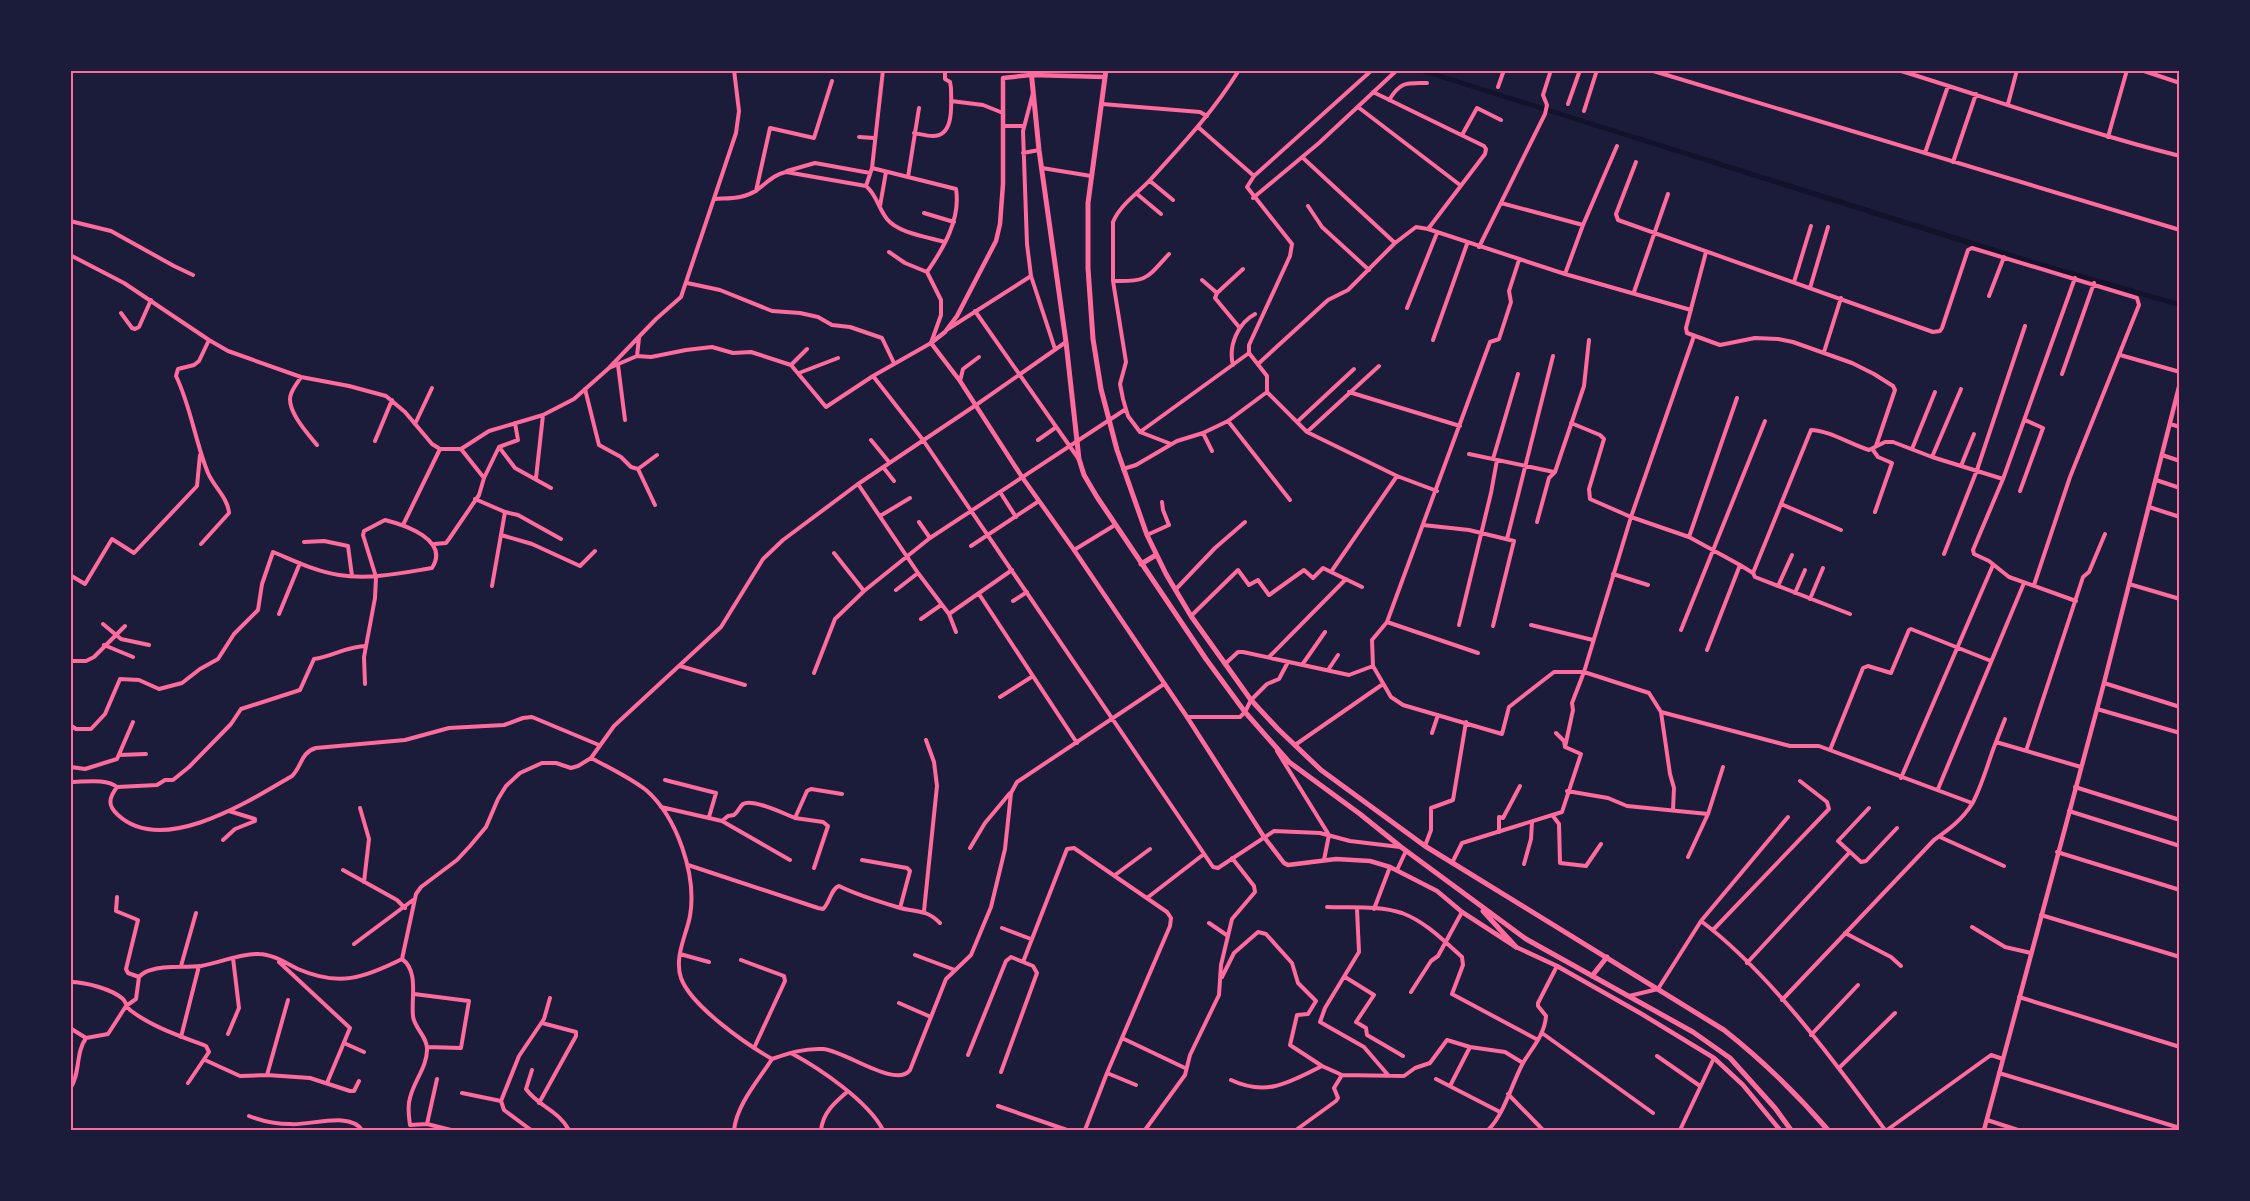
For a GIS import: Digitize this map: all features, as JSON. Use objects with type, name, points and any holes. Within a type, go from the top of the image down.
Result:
[{"type":"main road","points":[[1031,73],[1039,150],[1066,342],[1078,459],[1084,475],[1115,525],[1245,712],[1289,762],[1526,939],[1694,1032],[1730,1058],[1775,1108],[1791,1131]]},
{"type":"main road","points":[[1107,73],[1088,203],[1088,268],[1093,339],[1108,420],[1123,469],[1156,555],[1191,616],[1251,700],[1321,770],[1425,846],[1724,1030],[1793,1090],[1828,1131]]},
{"type":"main road","points":[[1141,564],[1156,555]]},
{"type":"main road","points":[[1154,582],[1166,574]]},
{"type":"main road","points":[[1270,740],[1278,729]]},
{"type":"main road","points":[[1473,900],[1516,947]]},
{"type":"main road","points":[[1592,976],[1607,957]]},
{"type":"street","points":[[70,255],[151,300],[208,340],[228,351],[301,377],[349,386],[392,400],[432,444],[440,449],[461,448],[489,431],[543,415],[574,399],[681,297],[736,133],[739,111],[734,70]]},
{"type":"street","points":[[866,186],[871,170],[883,70]]},
{"type":"street","points":[[914,133],[935,136],[949,126],[950,82],[945,79],[945,70]]},
{"type":"street","points":[[945,332],[967,299],[996,241],[1000,224],[1003,70]]},
{"type":"street","points":[[1171,444],[1140,432],[1128,416],[1126,409],[1120,384],[1126,362],[1113,281],[1113,222],[1116,213],[1150,181],[1208,116],[1239,70]]},
{"type":"street","points":[[1372,70],[1254,176],[1247,187],[1292,244],[1292,250],[1249,345],[1249,353],[1267,376],[1267,392],[1307,432],[1397,476],[1437,491]]},
{"type":"street","points":[[1498,87],[1504,70]]},
{"type":"street","points":[[1479,247],[1545,114],[1547,105],[1543,95],[1551,70]]},
{"type":"street","points":[[1568,104],[1580,70]]},
{"type":"street","points":[[1584,111],[1597,70]]},
{"type":"street","points":[[1650,70],[2180,230]]},
{"type":"street","points":[[1898,70],[2008,104],[2054,121],[2180,156]]},
{"type":"street","points":[[2008,104],[2017,70]]},
{"type":"street","points":[[2108,137],[2127,70]]},
{"type":"street","points":[[1254,198],[1396,71]]},
{"type":"street","points":[[2142,71],[2180,83]]},
{"type":"street","points":[[1003,78],[1031,73],[1107,73]]},
{"type":"street","points":[[756,191],[770,128],[814,138],[832,81]]},
{"type":"street","points":[[1389,100],[1402,84],[1426,82]]},
{"type":"street","points":[[1925,153],[1948,86]]},
{"type":"street","points":[[1373,92],[1486,149],[1485,154],[1428,229]]},
{"type":"street","points":[[1033,93],[1023,126],[1027,244],[1031,276],[1055,349]]},
{"type":"street","points":[[1953,162],[1976,94]]},
{"type":"street","points":[[951,101],[983,105],[1003,113]]},
{"type":"street","points":[[1102,104],[1200,112],[1208,116]]},
{"type":"street","points":[[1358,107],[1460,185]]},
{"type":"street","points":[[908,177],[919,108]]},
{"type":"street","points":[[1462,135],[1477,108],[1501,120]]},
{"type":"street","points":[[1003,126],[1023,126]]},
{"type":"street","points":[[1198,127],[1254,176]]},
{"type":"street","points":[[859,137],[874,138]]},
{"type":"street","points":[[1565,274],[1617,146]]},
{"type":"street","points":[[1023,153],[1039,150]]},
{"type":"street","points":[[1302,157],[1395,243]]},
{"type":"street","points":[[1636,162],[1616,218],[1654,234],[1937,332],[1942,328],[1968,250],[1972,248],[2138,298],[2139,301],[2121,355],[2070,477],[2034,585]]},
{"type":"street","points":[[715,199],[740,198],[756,191],[774,175],[815,163],[886,172],[956,189],[954,222],[927,272]]},
{"type":"street","points":[[1042,168],[1091,176]]},
{"type":"street","points":[[786,172],[866,186],[874,193],[887,220],[898,228],[945,242]]},
{"type":"street","points":[[880,206],[886,172]]},
{"type":"street","points":[[1150,181],[1173,200]]},
{"type":"street","points":[[1137,194],[1161,214]]},
{"type":"street","points":[[1634,292],[1668,194]]},
{"type":"street","points":[[1501,203],[1583,225]]},
{"type":"street","points":[[1308,206],[1322,227],[1369,270]]},
{"type":"street","points":[[924,213],[954,222]]},
{"type":"street","points":[[70,221],[111,231],[193,275]]},
{"type":"street","points":[[1794,282],[1811,226]]},
{"type":"street","points":[[1258,364],[1328,300],[1348,290],[1395,243],[1416,227],[1565,274],[1691,310]]},
{"type":"street","points":[[1810,288],[1827,227]]},
{"type":"street","points":[[1407,309],[1437,233]]},
{"type":"street","points":[[1433,340],[1467,243]]},
{"type":"street","points":[[889,252],[905,263],[927,272],[941,300],[941,315],[931,343]]},
{"type":"street","points":[[1707,252],[1686,328],[1687,333],[1720,345],[1742,339],[1778,339],[1824,352],[1874,374],[1893,386],[1895,390],[1875,448],[1878,457],[1892,464],[1875,512]]},
{"type":"street","points":[[1113,281],[1144,280],[1169,254]]},
{"type":"street","points":[[1989,296],[2004,257]]},
{"type":"street","points":[[1519,260],[1509,291],[1510,302],[1499,339],[1490,342],[1387,622],[1372,640],[1373,666],[1391,697],[1403,705],[1502,734],[1509,707],[1554,672],[1584,672],[1649,693],[1661,712],[1674,789],[1673,810]]},
{"type":"street","points":[[1239,327],[1215,298],[1217,293],[1243,270]]},
{"type":"street","points":[[609,368],[637,356],[651,357],[712,347],[734,353],[751,352],[790,365],[826,407],[894,363],[931,343],[975,311],[1031,276]]},
{"type":"street","points":[[2075,278],[2003,479],[1973,550],[1976,556],[1993,565],[2009,578],[2076,601]]},
{"type":"street","points":[[1202,280],[1217,293]]},
{"type":"street","points":[[687,283],[720,290],[772,311],[818,317],[832,325],[850,327],[882,338],[894,363]]},
{"type":"street","points":[[2062,374],[2094,283]]},
{"type":"street","points":[[1824,352],[1841,298]]},
{"type":"street","points":[[121,313],[135,329],[139,327],[151,300]]},
{"type":"street","points":[[975,311],[1078,459]]},
{"type":"street","points":[[1233,365],[1231,358],[1239,327],[1247,318],[1255,314]]},
{"type":"street","points":[[1944,554],[1977,470],[2025,326]]},
{"type":"street","points":[[1565,747],[1573,710],[1572,703],[1584,672],[1631,517],[1694,336]]},
{"type":"street","points":[[637,356],[639,337]]},
{"type":"street","points":[[201,544],[230,513],[229,504],[211,481],[200,455],[184,392],[176,376],[178,369],[194,365],[199,361],[208,340]]},
{"type":"street","points":[[1537,522],[1549,478],[1555,472],[1584,386],[1589,340]]},
{"type":"street","points":[[402,959],[414,900],[421,887],[457,860],[486,827],[506,786],[520,773],[542,763],[556,763],[571,768],[591,758],[622,718],[727,620],[752,576],[771,550],[889,462],[1066,342]]},
{"type":"street","points":[[931,343],[960,381],[1022,477],[1074,550],[1264,837],[1286,864],[1324,860],[1370,861],[1397,870],[1437,891],[1462,912],[1516,947],[1557,966],[1714,1058],[1743,1085],[1780,1131]]},
{"type":"street","points":[[790,365],[807,349]]},
{"type":"street","points":[[1140,432],[1249,353]]},
{"type":"street","points":[[2121,355],[2180,372]]},
{"type":"street","points":[[1507,539],[1553,356]]},
{"type":"street","points":[[960,381],[963,369],[980,357]]},
{"type":"street","points":[[798,373],[838,358]]},
{"type":"street","points":[[618,365],[625,420]]},
{"type":"street","points":[[1307,432],[1379,366]]},
{"type":"street","points":[[1296,422],[1354,369]]},
{"type":"street","points":[[1459,625],[1491,493],[1495,459],[1518,374]]},
{"type":"street","points":[[873,376],[923,440],[970,512],[1028,592],[1111,719],[1216,868],[1274,831],[1329,835],[1350,841],[1403,849],[1397,870]]},
{"type":"street","points":[[301,377],[290,395],[290,405],[317,445]]},
{"type":"street","points":[[1984,1131],[2104,683],[2180,383]]},
{"type":"street","points":[[414,424],[432,388]]},
{"type":"street","points":[[585,388],[599,445],[621,457],[631,467],[638,469],[655,506]]},
{"type":"street","points":[[1932,457],[1960,389]]},
{"type":"street","points":[[1123,469],[1136,465],[1171,444],[1228,421],[1267,392]]},
{"type":"street","points":[[1349,392],[1460,426]]},
{"type":"street","points":[[1912,449],[1935,392]]},
{"type":"street","points":[[1689,537],[1737,398]]},
{"type":"street","points":[[375,441],[392,400]]},
{"type":"street","points":[[814,673],[835,619],[864,591],[930,538],[1126,409]]},
{"type":"street","points":[[536,478],[543,415]]},
{"type":"street","points":[[2020,490],[2043,428],[2025,420]]},
{"type":"street","points":[[1228,421],[1290,500]]},
{"type":"street","points":[[1681,630],[1765,421]]},
{"type":"street","points":[[434,544],[446,543],[483,487],[484,478],[499,447],[518,440],[515,423]]},
{"type":"street","points":[[1571,423],[1600,435],[1604,439],[1605,443],[1589,489],[1590,499],[1631,517],[1689,537],[1714,549],[1753,573],[1755,577],[1850,614]]},
{"type":"street","points":[[2170,423],[2180,427]]},
{"type":"street","points":[[1038,440],[1055,428]]},
{"type":"street","points":[[1753,573],[1811,430],[1851,445],[1875,448],[1886,442],[1893,442],[2003,479]]},
{"type":"street","points":[[1203,433],[1212,451]]},
{"type":"street","points":[[1961,466],[1974,434]]},
{"type":"street","points":[[871,440],[889,462]]},
{"type":"street","points":[[499,447],[515,468],[551,488]]},
{"type":"street","points":[[461,448],[484,478]]},
{"type":"street","points":[[403,525],[440,449]]},
{"type":"street","points":[[1469,454],[1555,472]]},
{"type":"street","points":[[70,575],[85,584],[112,539],[134,553],[197,486],[200,455]]},
{"type":"street","points":[[638,469],[657,455]]},
{"type":"street","points":[[2162,455],[2180,461]]},
{"type":"street","points":[[883,467],[894,482]]},
{"type":"street","points":[[1331,572],[1397,476]]},
{"type":"street","points":[[2156,480],[2180,488]]},
{"type":"street","points":[[858,484],[918,573],[949,614],[956,632]]},
{"type":"street","points":[[1000,492],[1016,516]]},
{"type":"street","points":[[879,516],[910,498]]},
{"type":"street","points":[[475,499],[518,515],[561,539]]},
{"type":"street","points":[[971,546],[1040,501]]},
{"type":"street","points":[[1147,535],[1169,525],[1162,502]]},
{"type":"street","points":[[1781,504],[1841,530]]},
{"type":"street","points":[[2149,507],[2180,517]]},
{"type":"street","points":[[492,586],[505,512]]},
{"type":"street","points":[[70,725],[76,729],[91,729],[105,714],[120,679],[139,680],[159,689],[182,683],[218,659],[234,634],[258,610],[262,584],[273,552],[339,575],[375,577],[432,568],[436,558],[434,544],[403,525],[385,520],[364,531],[363,535],[375,577],[375,598],[364,657],[365,684]]},
{"type":"street","points":[[919,522],[930,538]]},
{"type":"street","points":[[1175,590],[1215,548],[1245,522]]},
{"type":"street","points":[[1074,550],[1115,525]]},
{"type":"street","points":[[1423,525],[1480,532],[1514,541],[1493,626]]},
{"type":"street","points":[[2026,751],[2083,577],[2089,572],[2105,534]]},
{"type":"street","points":[[501,535],[532,544],[580,566],[595,551]]},
{"type":"street","points":[[304,542],[324,541],[348,546],[352,576]]},
{"type":"street","points":[[834,553],[864,591]]},
{"type":"street","points":[[1778,586],[1792,555]]},
{"type":"street","points":[[279,614],[300,563]]},
{"type":"street","points":[[1707,650],[1740,565]]},
{"type":"street","points":[[1901,778],[1993,565]]},
{"type":"street","points":[[1191,616],[1238,570],[1249,585],[1258,580],[1269,595],[1304,570],[1313,578],[1323,568],[1362,586]]},
{"type":"street","points":[[1810,599],[1823,568]]},
{"type":"street","points":[[949,614],[1012,570]]},
{"type":"street","points":[[1795,593],[1805,570]]},
{"type":"street","points":[[896,590],[918,573]]},
{"type":"street","points":[[1613,574],[1647,585]]},
{"type":"street","points":[[1269,657],[1346,579]]},
{"type":"street","points":[[1938,789],[2024,583]]},
{"type":"street","points":[[2129,584],[2180,599]]},
{"type":"street","points":[[1013,601],[1028,592]]},
{"type":"street","points":[[979,594],[1077,743]]},
{"type":"street","points":[[921,619],[941,605]]},
{"type":"street","points":[[1387,622],[1478,653]]},
{"type":"street","points":[[103,624],[121,639],[148,645]]},
{"type":"street","points":[[72,659],[86,662],[125,626]]},
{"type":"street","points":[[1531,626],[1593,640]]},
{"type":"street","points":[[1830,750],[1863,668],[1868,666],[1891,673],[1908,630],[1914,629],[1991,661]]},
{"type":"street","points":[[1302,665],[1325,632]]},
{"type":"street","points":[[104,645],[133,657]]},
{"type":"street","points":[[70,782],[106,782],[117,787],[157,785],[165,780],[173,780],[231,724],[241,709],[300,690],[314,660],[330,657],[353,646],[366,646]]},
{"type":"street","points":[[1224,664],[1238,652],[1349,675],[1373,666]]},
{"type":"street","points":[[1328,670],[1338,655]]},
{"type":"street","points":[[1186,717],[1238,717],[1245,712],[1251,700],[1269,682],[1279,679],[1288,662]]},
{"type":"street","points":[[680,666],[746,685]]},
{"type":"street","points":[[1000,697],[1033,676]]},
{"type":"street","points":[[2104,683],[2180,707]]},
{"type":"street","points":[[970,848],[985,823],[1011,793],[1017,782],[1164,684]]},
{"type":"street","points":[[1295,746],[1383,684]]},
{"type":"street","points":[[2097,709],[2180,733]]},
{"type":"street","points":[[1661,712],[1790,746],[1816,745],[1972,803]]},
{"type":"street","points":[[1432,733],[1438,715]]},
{"type":"street","points":[[117,787],[110,800],[111,808],[119,817],[134,825],[165,830],[190,826],[228,811],[292,776],[298,770],[304,754],[316,748],[405,740],[449,728],[504,725],[532,717],[599,745]]},
{"type":"street","points":[[1782,1000],[1939,837],[1962,817],[1972,803],[2005,719]]},
{"type":"street","points":[[71,767],[85,769],[117,759],[133,722]]},
{"type":"street","points":[[1425,846],[1431,830],[1431,808],[1453,800],[1466,722]]},
{"type":"street","points":[[1556,734],[1564,741],[1565,747]]},
{"type":"street","points":[[924,911],[937,786],[934,762],[926,740]]},
{"type":"street","points":[[1270,740],[1329,835],[1324,860]]},
{"type":"street","points":[[1996,742],[2081,767]]},
{"type":"street","points":[[1452,863],[1462,843],[1562,812],[1581,754],[1565,747]]},
{"type":"street","points":[[119,755],[146,754]]},
{"type":"street","points":[[591,758],[625,775],[647,791],[671,822],[692,884],[690,916],[680,954],[679,971],[689,995],[753,1048],[772,1059]]},
{"type":"street","points":[[1688,857],[1708,814],[1723,766]]},
{"type":"street","points":[[665,780],[716,793],[709,817]]},
{"type":"street","points":[[1713,930],[1828,809],[1827,802],[1800,781]]},
{"type":"street","points":[[1498,832],[1499,818],[1503,818],[1520,786]]},
{"type":"street","points":[[2075,787],[2180,820]]},
{"type":"street","points":[[795,818],[807,791],[811,789],[842,794]]},
{"type":"street","points":[[1567,791],[1608,798],[1627,806],[1708,814]]},
{"type":"street","points":[[734,1131],[735,1120],[747,1096],[772,1059],[790,1053],[812,1049],[831,1050],[889,1075],[900,1077],[907,1075],[946,979],[971,955],[991,907],[1005,849],[1011,793]]},
{"type":"street","points":[[722,821],[734,815],[746,802],[765,806],[795,818],[823,822],[828,826],[814,868]]},
{"type":"street","points":[[660,807],[722,821],[790,860]]},
{"type":"street","points":[[360,808],[369,839],[364,882]]},
{"type":"street","points":[[1869,808],[1839,839],[1840,844],[1861,862],[1866,861],[1897,828]]},
{"type":"street","points":[[224,840],[235,829],[255,821],[255,819],[228,811]]},
{"type":"street","points":[[2068,811],[2180,846]]},
{"type":"street","points":[[1553,816],[1559,824],[1560,863],[1586,866],[1601,844]]},
{"type":"street","points":[[1628,996],[1658,988],[1701,921],[1788,817]]},
{"type":"street","points":[[1524,864],[1531,838],[1532,822]]},
{"type":"street","points":[[1939,837],[2004,866]]},
{"type":"street","points":[[1023,962],[1066,849],[1070,847],[1115,875],[1167,912],[1171,918],[1170,926],[1107,1073],[1085,1131]]},
{"type":"street","points":[[1115,875],[1150,849]]},
{"type":"street","points":[[2058,852],[2180,890]]},
{"type":"street","points":[[1747,963],[1849,853]]},
{"type":"street","points":[[1147,898],[1204,854]]},
{"type":"street","points":[[1145,1131],[1185,1075],[1185,1068],[1219,995],[1221,965],[1232,919],[1256,889],[1232,858]]},
{"type":"street","points":[[862,860],[907,868],[910,872],[900,908]]},
{"type":"street","points":[[687,864],[823,909],[828,904],[835,886],[900,908],[924,911],[940,923]]},
{"type":"street","points":[[1374,909],[1390,867]]},
{"type":"street","points":[[343,870],[397,900],[405,908]]},
{"type":"street","points":[[117,897],[116,911],[138,920],[126,969],[128,973],[140,977]]},
{"type":"street","points":[[354,944],[414,900]]},
{"type":"street","points":[[1326,907],[1374,909],[1400,913],[1417,920],[1464,961],[1452,994],[1538,1040]]},
{"type":"street","points":[[1357,908],[1359,949],[1345,977],[1325,1008],[1320,1022],[1364,1047],[1388,1076]]},
{"type":"street","points":[[1411,992],[1446,943],[1462,912]]},
{"type":"street","points":[[181,966],[196,913]]},
{"type":"street","points":[[2041,915],[2180,957]]},
{"type":"street","points":[[1701,921],[1747,963],[1782,1000],[1839,1068],[1886,1131],[1991,1054],[2003,1059]]},
{"type":"street","points":[[1209,923],[1228,936]]},
{"type":"street","points":[[1972,927],[2005,947],[2031,953]]},
{"type":"street","points":[[1002,928],[1031,939]]},
{"type":"street","points":[[1222,976],[1239,946],[1262,931],[1292,963],[1298,983],[1325,1008]]},
{"type":"street","points":[[1845,933],[1891,957],[1901,966]]},
{"type":"street","points":[[70,1028],[86,1038],[108,1034],[126,1006],[136,999],[140,977],[150,970],[199,966],[255,954],[267,955],[317,976],[355,979],[402,959]]},
{"type":"street","points":[[680,954],[710,962]]},
{"type":"street","points":[[915,955],[955,970]]},
{"type":"street","points":[[968,1055],[1006,961],[1011,957],[1035,968],[1037,973],[1001,1072]]},
{"type":"street","points":[[228,1034],[239,1008],[233,958]]},
{"type":"street","points":[[277,959],[350,1028],[327,1083]]},
{"type":"street","points":[[402,959],[406,962],[412,975],[414,1021],[428,1047],[426,1060],[409,1100],[411,1128],[427,1124],[451,1131]]},
{"type":"street","points":[[741,960],[784,976],[785,981],[753,1048]]},
{"type":"street","points":[[181,1036],[199,966]]},
{"type":"street","points":[[1488,1131],[1500,1112],[1523,1063],[1542,1033],[1546,1016],[1538,1003],[1557,966]]},
{"type":"street","points":[[1345,977],[1374,995],[1356,1022],[1366,1028],[1367,1035],[1403,1056]]},
{"type":"street","points":[[70,982],[84,982],[108,992],[124,1000],[129,1010],[159,1027],[208,1048],[205,1060],[188,1083]]},
{"type":"street","points":[[1811,1035],[1858,985]]},
{"type":"street","points":[[414,994],[469,1001],[461,1048],[428,1047]]},
{"type":"street","points":[[2019,997],[2180,1047]]},
{"type":"street","points":[[531,1131],[504,1110],[501,1101],[519,1056],[542,1023],[550,998]]},
{"type":"street","points":[[267,1075],[288,1000]]},
{"type":"street","points":[[1316,1001],[1308,1014],[1297,1015],[1290,1045],[1342,1075],[1404,1076],[1415,1068],[1430,1063],[1447,1040],[1470,1047],[1505,1052],[1523,1063]]},
{"type":"street","points":[[899,1003],[932,1017]]},
{"type":"street","points":[[1839,1068],[1895,1013]]},
{"type":"street","points":[[539,1103],[576,1036],[576,1032],[571,1030],[542,1023]]},
{"type":"street","points":[[1542,1033],[1653,1113]]},
{"type":"street","points":[[70,1089],[78,1074],[79,1048],[86,1038]]},
{"type":"street","points":[[1122,1038],[1185,1068]]},
{"type":"street","points":[[344,1042],[364,1052]]},
{"type":"street","points":[[1450,1086],[1470,1047]]},
{"type":"street","points":[[790,1053],[818,1068],[847,1092],[868,1111],[883,1131]]},
{"type":"street","points":[[1657,1056],[1700,1086]]},
{"type":"street","points":[[1680,1131],[1714,1058]]},
{"type":"street","points":[[205,1060],[240,1076],[310,1078],[350,1091],[354,1090],[359,1082]]},
{"type":"street","points":[[1231,1080],[1242,1085],[1256,1087],[1282,1086],[1323,1065]]},
{"type":"street","points":[[532,1070],[526,1089],[539,1103],[561,1116],[569,1131]]},
{"type":"street","points":[[1999,1072],[2180,1128]]},
{"type":"street","points":[[1107,1073],[1136,1085]]},
{"type":"street","points":[[1296,1131],[1336,1101],[1338,1098],[1334,1088],[1342,1075]]},
{"type":"street","points":[[427,1124],[437,1079]]},
{"type":"street","points":[[1436,1079],[1500,1112]]},
{"type":"street","points":[[821,1131],[822,1120],[826,1112],[847,1092]]},
{"type":"street","points":[[462,1093],[501,1101]]},
{"type":"street","points":[[1508,1094],[1543,1131]]},
{"type":"street","points":[[998,1106],[1068,1131]]},
{"type":"street","points":[[249,1116],[292,1125],[327,1120],[355,1124],[362,1131]]},
{"type":"street","points":[[1986,1120],[2018,1131]]},
{"type":"shaded area","points":[[1416,71],[1431,71],[2037,261],[2179,302],[2179,307],[2031,265]]}]
